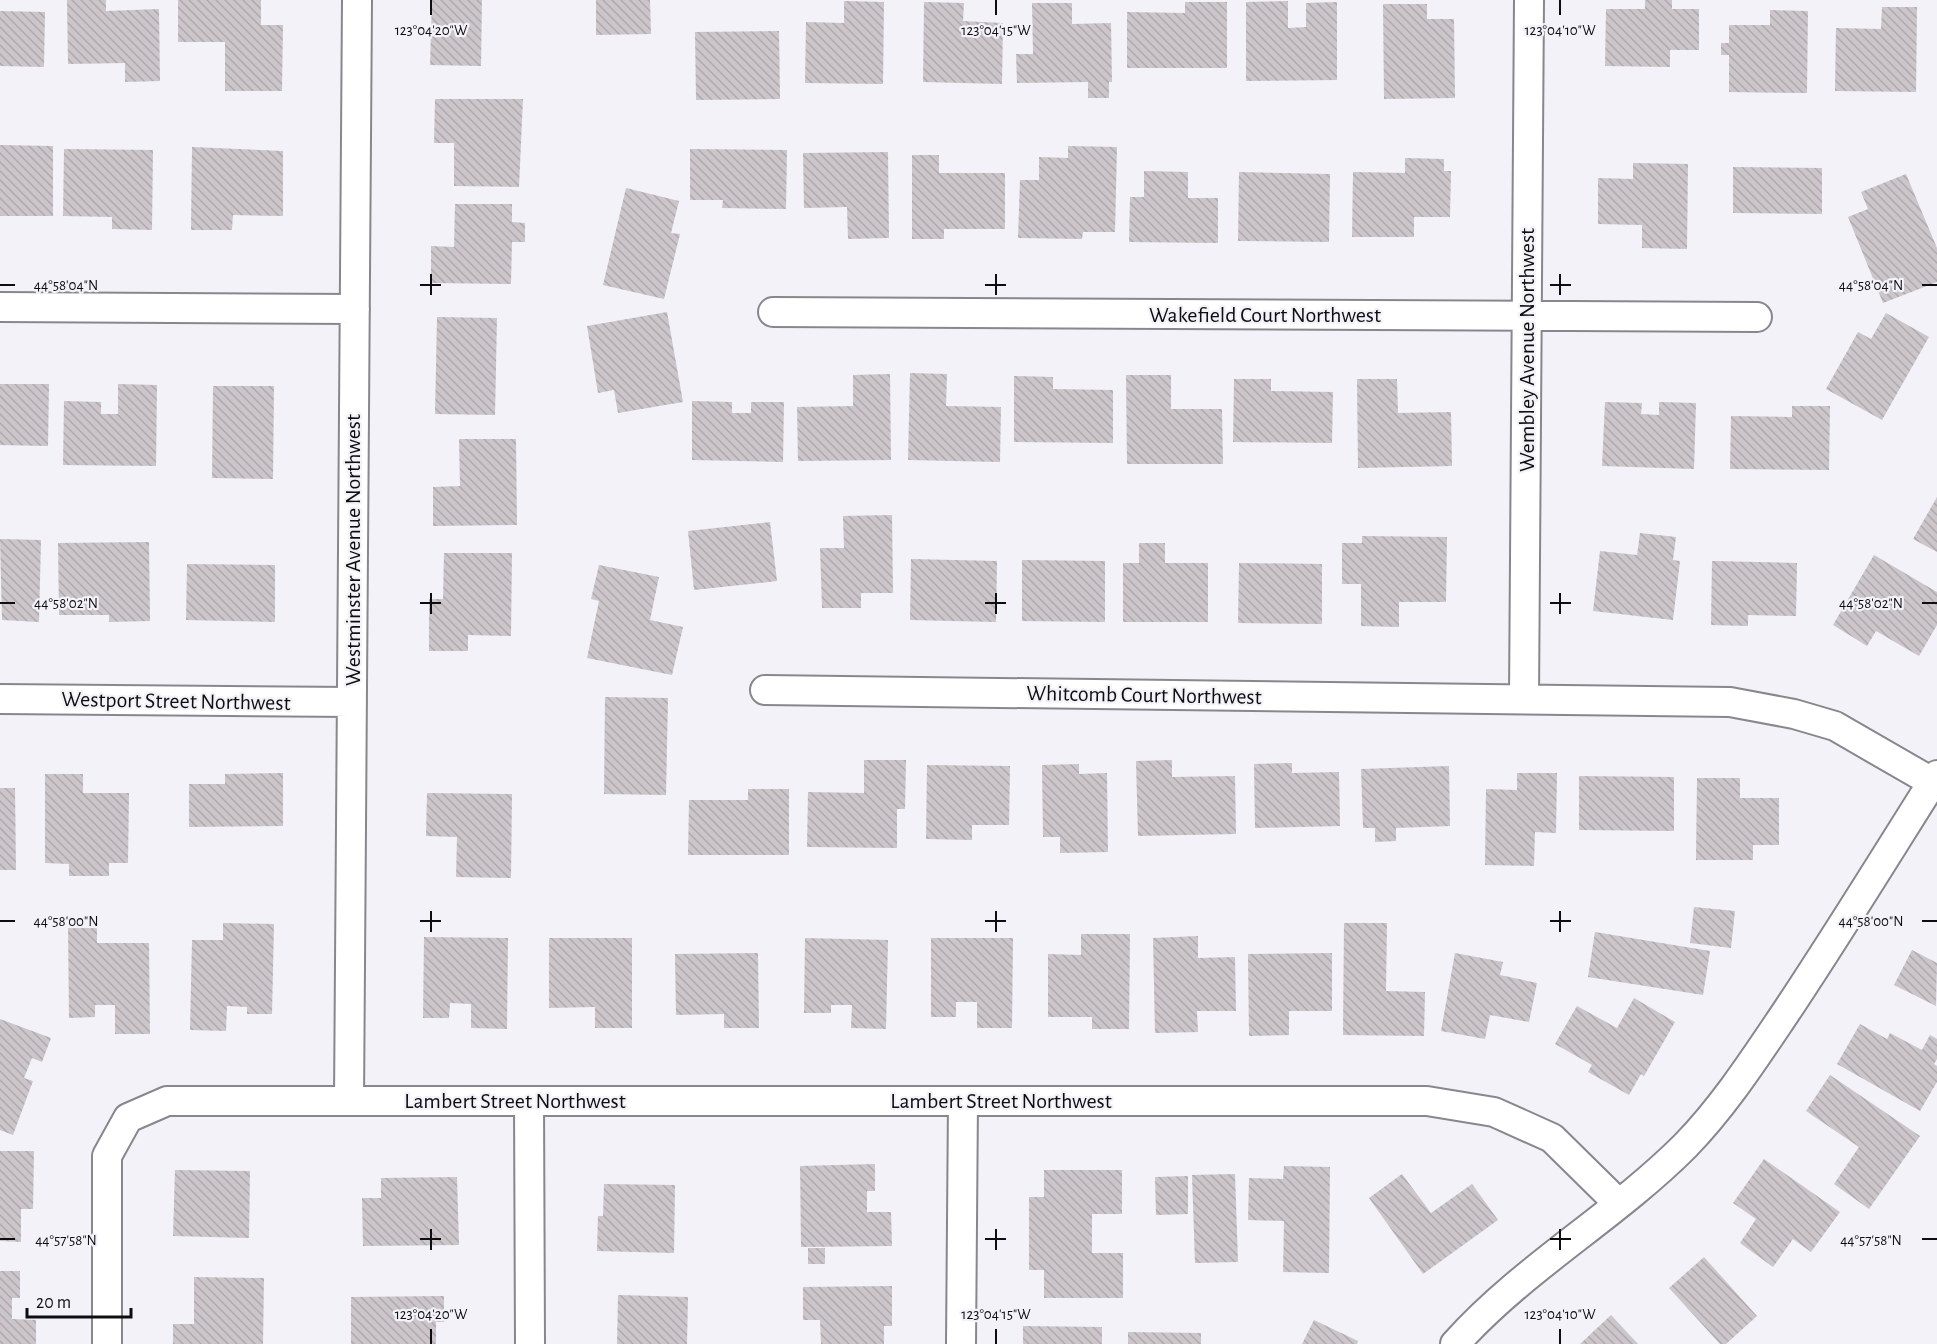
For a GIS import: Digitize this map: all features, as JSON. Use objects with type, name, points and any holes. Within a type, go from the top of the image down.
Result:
[{"type":"street","name":"Westminster Avenue Northwest","points":[[349,1101],[357,0]]},
{"type":"street","name":"Wembley Avenue Northwest","points":[[1524,699],[1529,0]]},
{"type":"street","points":[[0,307],[355,309]]},
{"type":"street","name":"Wakefield Court Northwest","points":[[773,312],[1757,317]]},
{"type":"street","name":"Whitcomb Court Northwest","points":[[765,690],[1730,702],[1794,714],[1835,726],[1935,779]]},
{"type":"street","name":"Westport Street Northwest","points":[[0,699],[352,702]]},
{"type":"street","points":[[1455,1344],[1526,1277],[1619,1204],[1685,1145],[1740,1080],[1861,900],[1935,779]]},
{"type":"street","name":"Lambert Street Northwest","points":[[107,1344],[108,1156],[128,1118],[167,1101],[1427,1101],[1494,1112],[1552,1138],[1619,1204]]},
{"type":"street","points":[[529,1101],[530,1344]]},
{"type":"street","points":[[961,1344],[963,1101]]},
{"type":"building","points":[[67,0],[106,0],[106,11],[159,9],[160,81],[125,82],[125,63],[68,64]]},
{"type":"building","points":[[178,0],[261,0],[261,25],[283,25],[282,91],[225,91],[225,42],[178,42]]},
{"type":"building","points":[[432,0],[482,0],[481,66],[430,65]]},
{"type":"building","points":[[596,0],[650,0],[651,34],[596,35]]},
{"type":"building","points":[[1645,0],[1672,0],[1672,9],[1699,9],[1699,50],[1670,50],[1670,67],[1605,66],[1606,9],[1645,9]]},
{"type":"building","points":[[844,1],[884,2],[883,84],[805,83],[806,22],[844,23]]},
{"type":"building","points":[[1288,1],[1288,28],[1306,27],[1306,3],[1337,2],[1337,80],[1246,81],[1246,2]]},
{"type":"building","points":[[924,2],[964,3],[963,21],[1003,23],[1002,84],[923,82]]},
{"type":"building","points":[[1185,2],[1227,2],[1227,68],[1127,68],[1127,12],[1185,13]]},
{"type":"building","points":[[1032,3],[1072,3],[1072,24],[1111,23],[1112,82],[1109,82],[1109,98],[1088,98],[1088,82],[1017,83],[1016,54],[1033,54]]},
{"type":"building","points":[[1383,4],[1427,4],[1427,19],[1454,19],[1455,98],[1384,99]]},
{"type":"building","points":[[1882,7],[1917,7],[1916,92],[1835,91],[1836,28],[1881,29]]},
{"type":"building","points":[[1770,10],[1808,11],[1807,93],[1729,92],[1729,55],[1721,55],[1721,43],[1729,43],[1729,25],[1770,25]]},
{"type":"building","points":[[0,11],[45,12],[44,67],[0,66]]},
{"type":"building","points":[[779,31],[780,99],[696,100],[695,32]]},
{"type":"building","points":[[435,99],[523,99],[519,187],[454,186],[454,143],[434,143]]},
{"type":"building","points":[[0,145],[53,146],[53,216],[0,216]]},
{"type":"building","points":[[1068,146],[1117,147],[1115,232],[1083,232],[1082,239],[1018,238],[1020,180],[1039,180],[1039,157],[1068,158]]},
{"type":"building","points":[[192,147],[283,151],[283,216],[233,215],[232,230],[191,230]]},
{"type":"building","points":[[64,149],[153,150],[152,230],[112,229],[112,217],[63,216]]},
{"type":"building","points":[[690,149],[787,150],[786,209],[722,208],[723,200],[690,200]]},
{"type":"building","points":[[888,152],[889,238],[848,239],[847,207],[804,208],[803,153]]},
{"type":"building","points":[[912,155],[939,155],[939,173],[1005,173],[1005,229],[944,229],[944,239],[912,239]]},
{"type":"building","points":[[1405,158],[1444,159],[1444,171],[1451,171],[1450,217],[1414,217],[1414,237],[1352,237],[1353,172],[1405,173]]},
{"type":"building","points":[[1633,163],[1688,164],[1687,249],[1642,248],[1642,225],[1598,224],[1598,178],[1633,179]]},
{"type":"building","points":[[1733,167],[1822,168],[1822,214],[1733,213]]},
{"type":"building","points":[[1144,171],[1188,172],[1188,198],[1218,198],[1218,243],[1129,242],[1130,197],[1144,197]]},
{"type":"building","points":[[1239,172],[1330,174],[1329,242],[1238,241]]},
{"type":"building","points":[[1906,174],[1937,248],[1937,282],[1883,303],[1848,217],[1868,209],[1861,192]]},
{"type":"building","points":[[626,188],[679,201],[671,233],[680,234],[664,299],[603,285]]},
{"type":"building","points":[[455,204],[512,204],[512,222],[525,223],[525,242],[512,242],[511,284],[431,283],[431,246],[454,247]]},
{"type":"building","points":[[667,312],[683,402],[618,413],[614,390],[598,393],[587,326]]},
{"type":"building","points":[[1886,313],[1929,337],[1882,420],[1826,389],[1858,332],[1871,339]]},
{"type":"building","points":[[437,317],[497,318],[495,415],[435,414]]},
{"type":"building","points":[[910,373],[947,374],[946,406],[1001,407],[1000,462],[908,460]]},
{"type":"building","points":[[890,374],[891,460],[798,461],[797,407],[853,406],[853,375]]},
{"type":"building","points":[[1126,375],[1171,375],[1171,409],[1222,409],[1223,464],[1127,464]]},
{"type":"building","points":[[1014,376],[1053,377],[1053,389],[1113,390],[1113,443],[1014,442]]},
{"type":"building","points":[[1234,379],[1271,379],[1271,391],[1333,392],[1332,443],[1233,442]]},
{"type":"building","points":[[1357,379],[1397,379],[1398,413],[1451,412],[1452,466],[1358,468]]},
{"type":"building","points":[[0,384],[49,384],[48,446],[0,445]]},
{"type":"building","points":[[118,384],[157,385],[156,466],[63,465],[64,401],[101,402],[101,414],[118,414]]},
{"type":"building","points":[[213,386],[274,386],[273,479],[212,478]]},
{"type":"building","points":[[692,401],[732,402],[732,413],[751,413],[751,402],[784,402],[783,462],[692,460]]},
{"type":"building","points":[[1605,402],[1642,403],[1641,414],[1659,415],[1659,402],[1696,403],[1694,469],[1602,466]]},
{"type":"building","points":[[1792,406],[1830,406],[1829,470],[1730,469],[1731,416],[1792,417]]},
{"type":"building","points":[[459,439],[516,439],[517,525],[433,526],[433,487],[460,486]]},
{"type":"building","points":[[1937,497],[1937,552],[1913,539]]},
{"type":"building","points":[[892,515],[893,593],[861,593],[861,608],[822,608],[820,548],[844,548],[843,516]]},
{"type":"building","points":[[770,522],[777,581],[694,590],[688,531]]},
{"type":"building","points":[[1640,533],[1676,537],[1673,560],[1680,561],[1673,620],[1593,611],[1600,551],[1637,555]]},
{"type":"building","points":[[1362,536],[1447,537],[1446,602],[1399,602],[1399,627],[1361,626],[1361,584],[1342,584],[1342,543],[1362,543]]},
{"type":"building","points":[[0,539],[41,540],[39,622],[2,620]]},
{"type":"building","points":[[149,542],[150,621],[109,622],[109,615],[59,615],[58,543]]},
{"type":"building","points":[[1139,543],[1165,543],[1165,563],[1208,563],[1208,622],[1123,622],[1123,563],[1139,563]]},
{"type":"building","points":[[444,553],[512,553],[511,636],[468,635],[468,651],[429,651],[429,599],[443,599]]},
{"type":"building","points":[[1874,555],[1937,592],[1937,625],[1919,656],[1876,631],[1867,646],[1833,625]]},
{"type":"building","points":[[911,559],[997,561],[996,622],[910,620]]},
{"type":"building","points":[[1022,560],[1105,561],[1105,622],[1022,621]]},
{"type":"building","points":[[1712,561],[1797,563],[1796,616],[1748,615],[1748,626],[1711,625]]},
{"type":"building","points":[[1239,563],[1322,564],[1322,624],[1238,623]]},
{"type":"building","points":[[187,564],[275,565],[275,622],[186,620]]},
{"type":"building","points":[[599,565],[659,577],[650,620],[683,627],[672,675],[587,658],[599,601],[591,599]]},
{"type":"building","points":[[605,697],[668,698],[666,795],[604,794]]},
{"type":"building","points":[[864,760],[906,760],[905,809],[897,809],[897,848],[807,847],[808,792],[864,793]]},
{"type":"building","points":[[1172,760],[1172,777],[1235,776],[1236,834],[1138,836],[1136,761]]},
{"type":"building","points":[[1292,763],[1292,773],[1339,772],[1340,826],[1255,828],[1254,764]]},
{"type":"building","points":[[1079,764],[1079,774],[1107,773],[1108,852],[1060,853],[1060,837],[1043,837],[1042,765]]},
{"type":"building","points":[[927,765],[1010,766],[1009,825],[972,825],[972,840],[926,839]]},
{"type":"building","points":[[1449,766],[1450,826],[1396,828],[1396,841],[1375,842],[1375,828],[1363,828],[1361,769]]},
{"type":"building","points":[[283,773],[283,826],[189,827],[189,784],[225,784],[225,774]]},
{"type":"building","points":[[1517,773],[1557,773],[1556,833],[1535,832],[1534,866],[1485,865],[1486,789],[1517,790]]},
{"type":"building","points":[[45,774],[83,774],[83,793],[129,793],[128,863],[109,863],[109,876],[69,876],[69,864],[45,863]]},
{"type":"building","points":[[1579,776],[1674,777],[1674,831],[1579,830]]},
{"type":"building","points":[[1697,778],[1740,778],[1740,798],[1779,798],[1779,845],[1753,845],[1753,860],[1696,860]]},
{"type":"building","points":[[0,788],[15,788],[16,870],[0,870]]},
{"type":"building","points":[[748,789],[789,789],[789,855],[688,855],[689,800],[748,800]]},
{"type":"building","points":[[427,793],[512,794],[511,878],[456,877],[457,837],[426,836]]},
{"type":"building","points":[[1694,907],[1735,911],[1731,948],[1690,943]]},
{"type":"building","points":[[223,923],[274,924],[272,1014],[247,1014],[247,1007],[227,1006],[226,1031],[190,1030],[192,940],[223,940]]},
{"type":"building","points":[[1344,923],[1387,923],[1386,991],[1425,992],[1424,1036],[1343,1035]]},
{"type":"building","points":[[68,928],[97,928],[97,943],[149,943],[150,1034],[115,1034],[115,1005],[95,1005],[95,1017],[69,1018]]},
{"type":"building","points":[[1595,932],[1710,951],[1703,995],[1588,977]]},
{"type":"building","points":[[1081,934],[1130,934],[1129,1029],[1092,1029],[1092,1017],[1048,1017],[1048,954],[1081,955]]},
{"type":"building","points":[[1198,936],[1198,958],[1235,957],[1236,1011],[1197,1011],[1198,1032],[1155,1033],[1153,938]]},
{"type":"building","points":[[424,937],[508,938],[507,1029],[471,1028],[471,1004],[450,1003],[449,1018],[423,1018]]},
{"type":"building","points":[[549,938],[632,938],[632,1028],[595,1028],[595,1007],[549,1008]]},
{"type":"building","points":[[805,938],[888,940],[886,1029],[851,1028],[852,1005],[831,1005],[831,1013],[804,1013]]},
{"type":"building","points":[[931,938],[1013,938],[1012,1028],[977,1028],[977,1002],[956,1002],[956,1017],[931,1017]]},
{"type":"building","points":[[1912,950],[1937,963],[1936,1006],[1894,985]]},
{"type":"building","points":[[758,953],[759,1028],[724,1028],[724,1014],[676,1015],[675,954]]},
{"type":"building","points":[[1332,953],[1332,1011],[1289,1011],[1289,1035],[1249,1036],[1248,954]]},
{"type":"building","points":[[1455,953],[1503,962],[1500,975],[1537,983],[1529,1022],[1490,1015],[1485,1039],[1441,1031]]},
{"type":"building","points":[[1634,998],[1675,1022],[1644,1076],[1641,1074],[1629,1095],[1588,1072],[1592,1065],[1555,1044],[1577,1006],[1617,1028]]},
{"type":"building","points":[[0,1019],[51,1038],[42,1062],[32,1058],[24,1078],[33,1081],[13,1135],[0,1130]]},
{"type":"building","points":[[1860,1024],[1887,1039],[1890,1033],[1922,1050],[1930,1035],[1937,1039],[1937,1059],[1934,1064],[1937,1066],[1937,1082],[1920,1111],[1837,1064]]},
{"type":"building","points":[[1830,1075],[1920,1136],[1869,1209],[1834,1184],[1859,1147],[1806,1111]]},
{"type":"building","points":[[0,1151],[34,1151],[33,1209],[21,1209],[21,1242],[0,1241]]},
{"type":"building","points":[[1764,1159],[1840,1212],[1811,1252],[1793,1239],[1773,1267],[1740,1243],[1756,1219],[1733,1203]]},
{"type":"building","points":[[875,1164],[875,1191],[867,1191],[867,1212],[891,1212],[892,1246],[801,1247],[800,1166]]},
{"type":"building","points":[[1284,1166],[1330,1167],[1329,1273],[1283,1272],[1284,1221],[1248,1220],[1249,1178],[1283,1179]]},
{"type":"building","points":[[175,1170],[250,1171],[249,1238],[173,1236]]},
{"type":"building","points":[[1044,1170],[1122,1170],[1122,1214],[1092,1214],[1092,1253],[1123,1253],[1123,1298],[1044,1298],[1044,1270],[1029,1270],[1029,1197],[1044,1197]]},
{"type":"building","points":[[1235,1174],[1238,1262],[1195,1263],[1192,1175]]},
{"type":"building","points":[[1402,1174],[1431,1213],[1472,1184],[1498,1220],[1423,1274],[1369,1198]]},
{"type":"building","points":[[1188,1176],[1188,1214],[1156,1215],[1155,1177]]},
{"type":"building","points":[[457,1177],[459,1245],[363,1246],[362,1198],[381,1198],[381,1178]]},
{"type":"building","points":[[604,1184],[675,1185],[674,1253],[597,1251],[598,1216],[603,1216]]},
{"type":"building","points":[[808,1248],[825,1248],[825,1264],[808,1264]]},
{"type":"building","points":[[1704,1257],[1757,1316],[1726,1344],[1720,1344],[1669,1288]]},
{"type":"building","points":[[0,1271],[20,1271],[20,1298],[12,1298],[12,1319],[36,1320],[36,1344],[0,1344]]},
{"type":"building","points":[[194,1277],[264,1278],[263,1344],[173,1344],[173,1324],[194,1324]]},
{"type":"building","points":[[892,1286],[892,1326],[884,1326],[884,1344],[821,1344],[820,1320],[803,1320],[803,1287]]},
{"type":"building","points":[[618,1295],[688,1297],[687,1344],[617,1344]]},
{"type":"building","points":[[444,1296],[444,1322],[436,1322],[436,1344],[351,1344],[351,1297]]},
{"type":"building","points":[[1611,1315],[1638,1344],[1580,1344]]},
{"type":"building","points":[[1314,1320],[1358,1341],[1357,1344],[1302,1344]]},
{"type":"building","points":[[1023,1326],[1102,1327],[1102,1344],[1023,1344]]},
{"type":"building","points":[[1128,1332],[1201,1333],[1201,1344],[1128,1344]]}]
